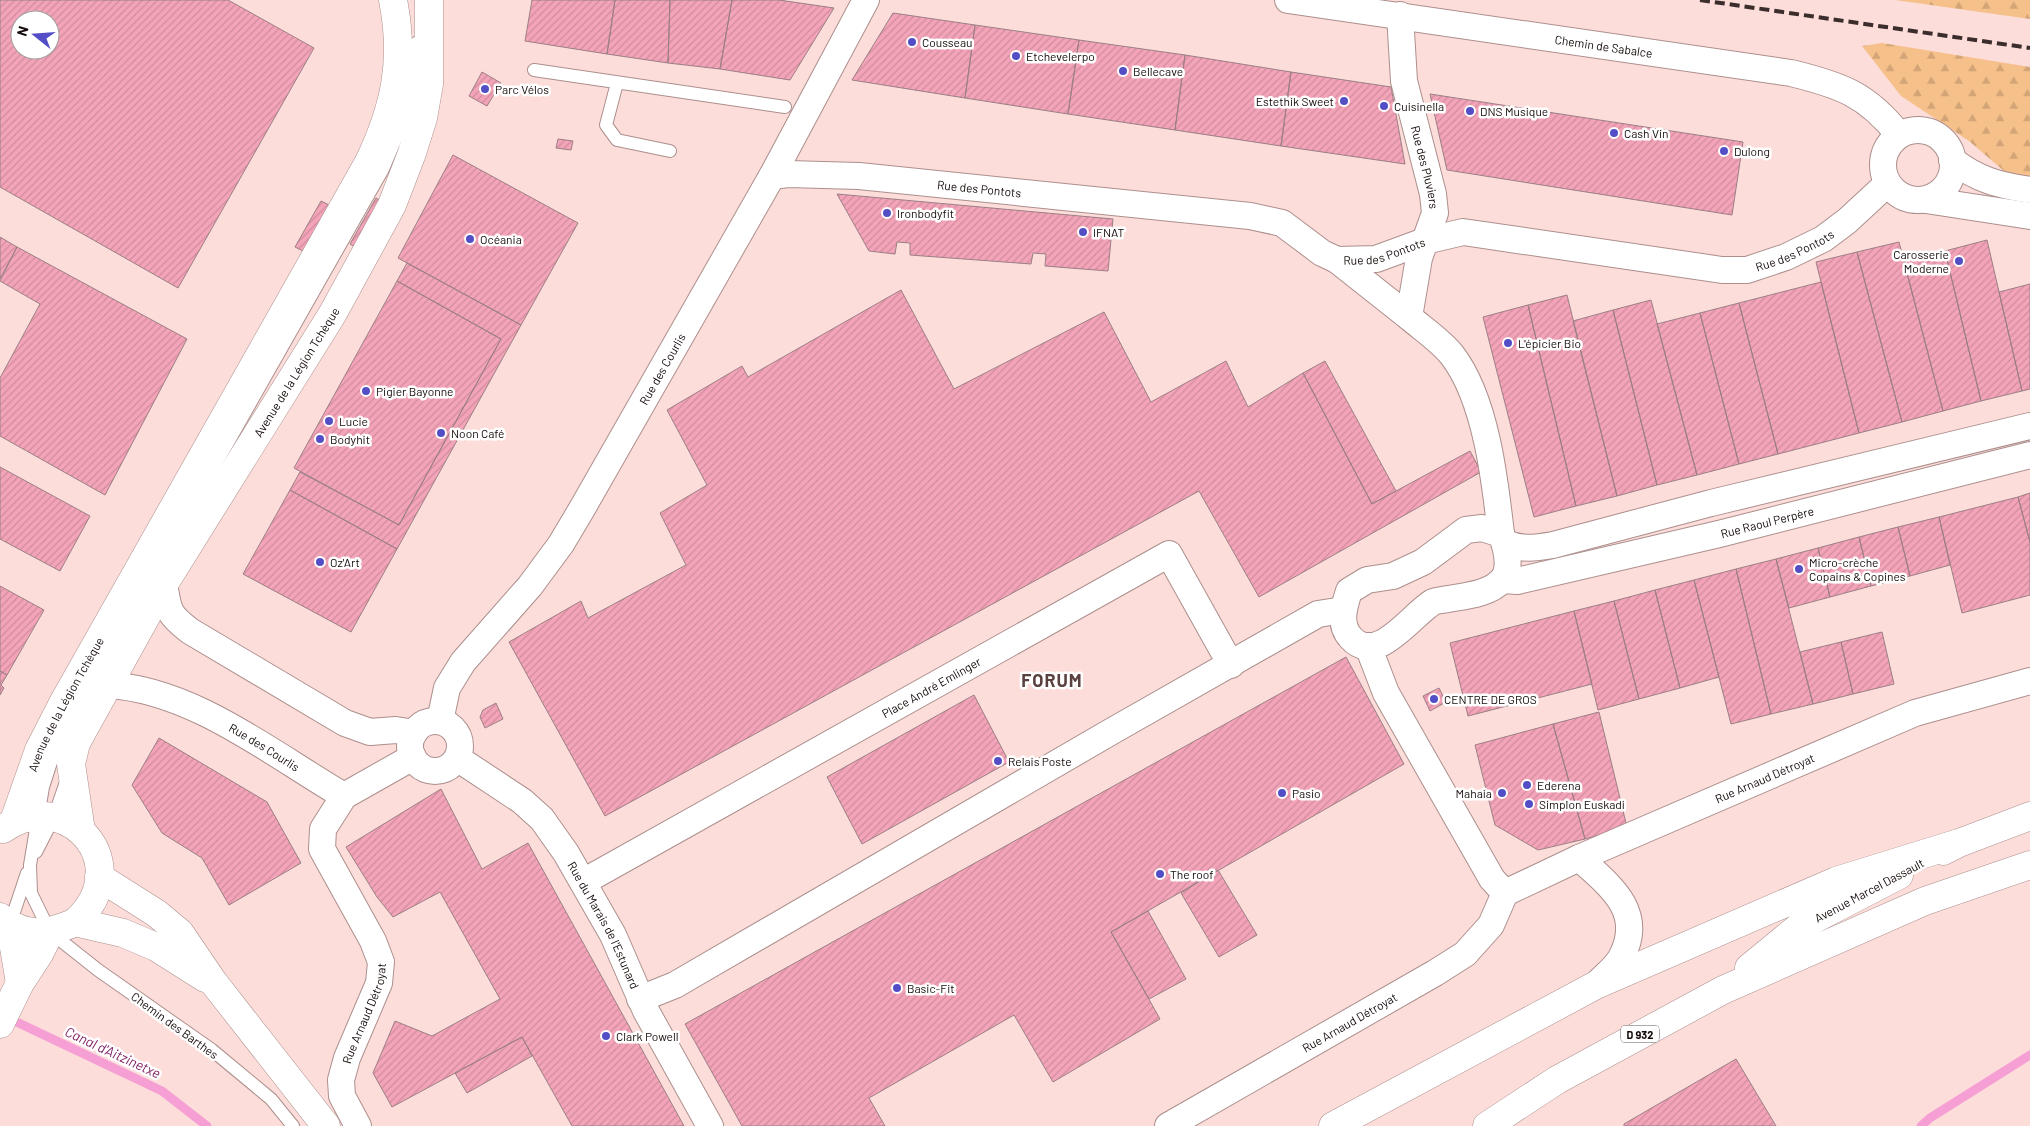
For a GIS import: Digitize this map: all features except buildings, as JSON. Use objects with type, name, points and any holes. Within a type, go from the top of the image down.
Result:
[{"type":"street","name":"Avenue de la Légion Tchèque","points":[[26,821],[39,750],[62,705],[369,162],[384,131],[392,105],[399,49],[394,0]]},
{"type":"street","name":"Rue des Courlis","points":[[440,721],[447,688],[463,662],[530,586],[561,544],[772,176],[797,126],[866,0]]},
{"type":"street","name":"Chemin de Sabalce","points":[[1288,0],[1791,73],[1826,82],[1855,94],[1886,119],[1898,135]]},
{"type":"street","name":"Avenue de la Légion Tchèque","points":[[81,831],[71,764],[76,743],[106,685],[164,584],[333,313],[392,205],[412,153],[429,84],[422,8]]},
{"type":"street","name":"Rue des Pluviers","points":[[1400,16],[1404,80],[1433,194],[1435,213],[1417,268],[1409,317]]},
{"type":"street","points":[[2030,190],[1988,182],[1969,173],[1952,160],[1944,142],[1928,131],[1908,131],[1898,135],[1885,152],[1883,173],[1887,184],[1894,192],[1904,198],[2030,216]]},
{"type":"street","points":[[1926,200],[1944,190],[1949,181],[1952,160]]},
{"type":"street","name":"Rue des Pontots","points":[[772,176],[788,174],[860,176],[1250,216],[1282,223],[1322,253],[1337,260],[1376,259],[1425,241],[1463,232],[1722,270],[1747,270],[1786,257],[1823,239],[1847,221],[1887,184]]},
{"type":"street","points":[[1337,260],[1409,317],[1451,354],[1467,378],[1478,406],[1496,489],[1508,563],[1503,580]]},
{"type":"street","points":[[1506,893],[1492,879],[1386,693],[1368,646],[1356,643],[1349,636],[1344,625],[1343,610],[1349,591],[1367,580],[1393,576],[1423,562],[1466,530],[1482,528],[1503,538],[1516,548],[1532,549],[2030,426]]},
{"type":"street","name":"Rue Raoul Perpère","points":[[1368,646],[1380,644],[1392,638],[1434,601],[1470,595],[1489,589],[1503,580],[1517,582],[1719,534],[2030,455]]},
{"type":"street","name":"Place André Emlinger","points":[[583,882],[1169,554],[1231,665]]},
{"type":"street","points":[[164,584],[168,608],[174,618],[198,636],[345,723],[370,732],[396,730],[413,745],[424,768],[439,771],[446,768],[457,758],[460,743],[458,735],[447,724],[440,721],[425,723],[413,745],[344,796]]},
{"type":"street","points":[[640,999],[675,985],[1318,614],[1343,610]]},
{"type":"street","name":"Rue Arnaud Détroyat","points":[[1168,1126],[1435,974],[1465,954],[1491,925],[1506,893],[1579,858],[1916,713],[2030,681]]},
{"type":"street","name":"Rue des Courlis","points":[[106,685],[124,686],[156,693],[212,716],[344,796]]},
{"type":"street","name":"Rue du Marais de l'Estunard","points":[[457,758],[522,801],[542,819],[566,853],[613,935],[640,999],[710,1126]]},
{"type":"street","name":"Rue Arnaud Détroyat","points":[[344,796],[323,828],[322,849],[374,941],[381,962],[379,983],[347,1058],[341,1080],[342,1096],[358,1126]]},
{"type":"street","name":"Avenue Marcel Dassault","points":[[1723,990],[1799,927],[1959,843],[2030,816]]},
{"type":"street","points":[[0,1024],[20,983],[39,954],[63,927],[92,902],[97,890],[99,877],[95,852],[81,831],[68,822],[26,821]]},
{"type":"street","points":[[1333,1126],[1596,985],[1836,881],[1959,843]]},
{"type":"street","points":[[1579,858],[1617,893],[1627,912],[1630,934],[1622,958],[1596,985]]},
{"type":"street","name":"Avenue Marcel Dassault","points":[[1487,1126],[1557,1080],[1723,990],[1925,901],[2030,865]]},
{"type":"street","points":[[99,877],[156,913],[180,933],[214,983],[326,1126]]},
{"type":"street","points":[[5,920],[22,930],[37,933],[63,927],[123,933],[156,947],[214,983]]},
{"type":"street","points":[[5,920],[20,983]]},
{"type":"street","points":[[1502,1126],[1557,1080]]},
{"type":"lane","name":"Avenue de la Légion Tchèque","points":[[26,821],[43,787],[61,738],[120,630],[383,169],[406,115],[414,82],[417,34],[422,8]]},
{"type":"lane","points":[[534,70],[785,107]]},
{"type":"lane","points":[[617,82],[606,125],[616,140],[670,151]]},
{"type":"lane","name":"Avenue de la Légion Tchèque","points":[[242,417],[273,330]]},
{"type":"lane","name":"Avenue de la Légion Tchèque","points":[[89,719],[120,630]]},
{"type":"lane","points":[[63,927],[31,893],[26,821],[71,764]]},
{"type":"lane","points":[[5,920],[30,865]]},
{"type":"lane","name":"Chemin des Barthes","points":[[63,927],[98,970],[212,1050],[271,1099],[293,1126]]},
{"type":"green space","points":[[1895,0],[2030,0],[2030,19]]},
{"type":"green space","points":[[1882,43],[2030,67],[2030,178],[2011,177],[1969,141],[1901,96],[1862,46]]},
{"type":"waterway","name":"Canal d'Aitzinetxe","points":[[6,1017],[162,1091],[207,1126]]},
{"type":"waterway","points":[[1921,1126],[1930,1118],[2030,1055]]},
{"type":"railway","points":[[1700,0],[2030,48]]},
{"type":"place","name":"Cousseau","points":[[912,42]]},
{"type":"place","name":"Etchevelerpo","points":[[1016,56]]},
{"type":"place","name":"Bellecave","points":[[1123,71]]},
{"type":"place","name":"Parc Vélos","points":[[485,89]]},
{"type":"place","name":"Estethik Sweet","points":[[1344,101]]},
{"type":"place","name":"Cuisinella","points":[[1384,106]]},
{"type":"place","name":"DNS Musique","points":[[1470,111]]},
{"type":"place","name":"Cash Vin","points":[[1614,133]]},
{"type":"place","name":"Dulong","points":[[1724,151]]},
{"type":"place","name":"Ironbodyfit","points":[[887,213]]},
{"type":"place","name":"IFNAT","points":[[1083,232]]},
{"type":"place","name":"Océania","points":[[470,239]]},
{"type":"place","name":"Carosserie Moderne","points":[[1959,261]]},
{"type":"place","name":"L'épicier Bio","points":[[1508,343]]},
{"type":"place","name":"Pigier Bayonne","points":[[366,391]]},
{"type":"place","name":"Lucie","points":[[329,421]]},
{"type":"place","name":"Noon Café","points":[[441,433]]},
{"type":"place","name":"Bodyhit","points":[[320,439]]},
{"type":"place","name":"Oz'Art","points":[[320,562]]},
{"type":"place","name":"Micro-crèche Copains & Copines","points":[[1799,569]]},
{"type":"place","name":"CENTRE DE GROS","points":[[1434,699]]},
{"type":"place","name":"Relais Poste","points":[[998,761]]},
{"type":"place","name":"Ederena","points":[[1527,785]]},
{"type":"place","name":"Pasio","points":[[1282,793]]},
{"type":"place","name":"Mahaia","points":[[1502,793]]},
{"type":"place","name":"Simplon Euskadi","points":[[1529,804]]},
{"type":"place","name":"The roof","points":[[1160,874]]},
{"type":"place","name":"Basic-Fit","points":[[897,988]]},
{"type":"place","name":"Clark Powell","points":[[606,1036]]},
{"type":"district","name":"FORUM","points":[[1052,680]]}]
